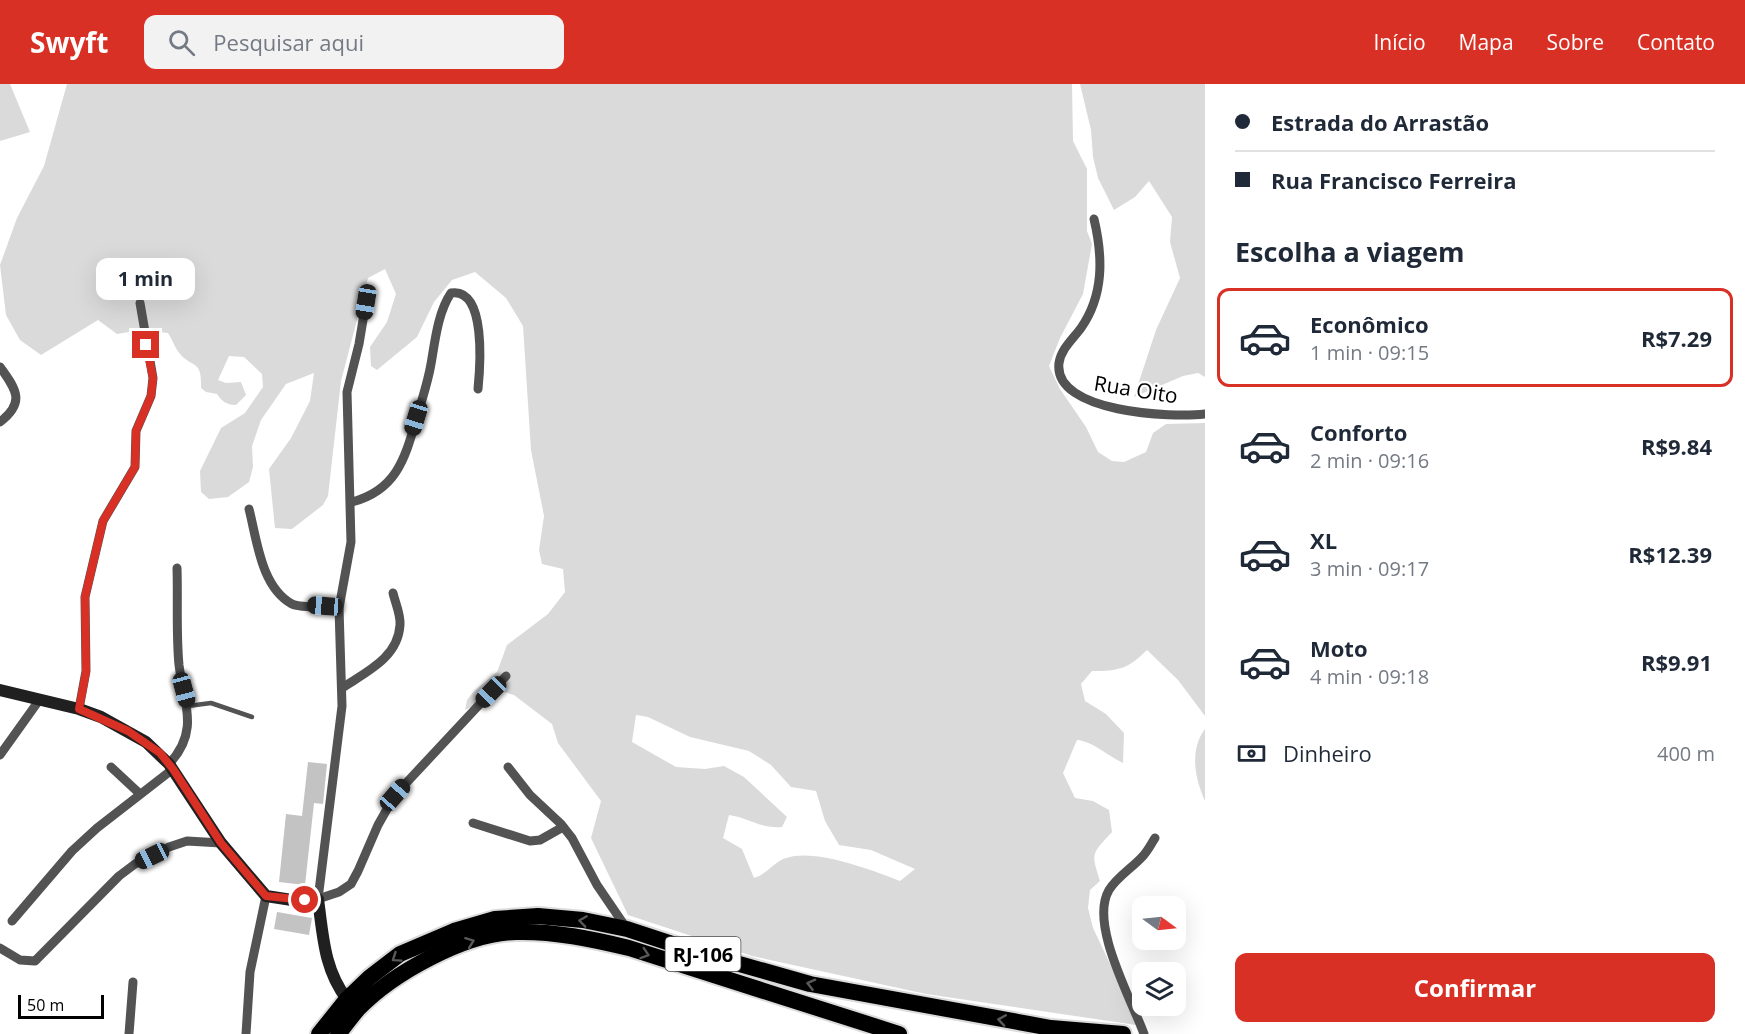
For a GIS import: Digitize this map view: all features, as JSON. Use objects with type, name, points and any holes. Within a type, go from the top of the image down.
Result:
[{"type":"highway","name":"RJ-106","points":[[318,1034],[347,999],[370,977],[400,954],[454,931],[495,919],[538,916],[583,920],[627,929],[697,952],[810,984],[1051,1028],[1123,1034]]},
{"type":"highway","name":"RJ-106","points":[[338,1034],[358,1009],[387,984],[431,958],[478,939],[514,932],[547,933],[629,948],[899,1034]]},
{"type":"street","name":"Rua Oito","points":[[1094,219],[1100,243],[1101,272],[1098,290],[1090,314],[1069,342],[1059,364],[1060,376],[1067,388],[1077,396],[1091,402],[1130,410],[1191,416],[1205,414]]},
{"type":"street","points":[[352,502],[381,490],[402,464],[422,398],[444,309],[451,293],[459,293],[467,297],[482,343],[478,389]]},
{"type":"street","points":[[347,999],[332,978],[327,963],[318,899],[342,706],[339,608],[351,542],[352,502],[347,392],[359,344],[366,302]]},
{"type":"street","points":[[79,709],[86,672],[85,597],[103,521],[135,467],[136,431],[151,396],[153,378],[140,303]]},
{"type":"street","points":[[0,367],[17,397],[12,413],[0,422]]},
{"type":"street","points":[[249,509],[265,569],[274,588],[294,605],[339,608]]},
{"type":"street","points":[[12,921],[72,851],[96,828],[140,794],[171,766],[184,744],[188,730],[188,706],[179,664],[177,568]]},
{"type":"street","points":[[342,688],[383,662],[396,642],[401,624],[393,593]]},
{"type":"street","points":[[0,690],[79,709],[128,731],[146,742],[171,766],[221,843],[266,896],[292,900],[318,899],[339,892],[351,884],[378,825],[395,795],[506,676]]},
{"type":"street","points":[[0,755],[40,699]]},
{"type":"street","points":[[111,767],[140,794]]},
{"type":"street","points":[[508,767],[572,838],[597,885],[627,929]]},
{"type":"street","points":[[473,823],[530,841],[540,840],[563,827]]},
{"type":"street","points":[[1144,1034],[1113,957],[1102,914],[1104,900],[1111,888],[1143,856],[1155,838]]},
{"type":"street","points":[[0,948],[20,960],[35,960],[119,876],[135,864],[187,841],[221,843]]},
{"type":"street","points":[[246,1034],[250,972],[266,896]]},
{"type":"street","points":[[129,1034],[133,982]]},
{"type":"lane","points":[[188,706],[211,703],[252,717]]},
{"type":"shaded area","points":[[0,84],[10,84],[30,132],[0,141]]},
{"type":"shaded area","points":[[67,84],[1072,84],[1073,141],[1087,169],[1087,231],[1092,244],[1083,294],[1060,338],[1049,366],[1060,389],[1086,427],[1098,452],[1112,461],[1124,462],[1146,452],[1153,433],[1166,424],[1205,423],[1205,716],[1178,680],[1147,650],[1122,668],[1092,671],[1081,684],[1085,701],[1106,714],[1124,733],[1123,763],[1094,746],[1077,740],[1063,773],[1075,798],[1093,801],[1109,810],[1112,832],[1095,854],[1094,859],[1100,881],[1090,890],[1088,908],[1093,928],[1132,1010],[1136,1025],[926,994],[752,956],[628,915],[591,838],[601,801],[558,743],[552,724],[514,695],[494,689],[476,705],[465,710],[467,700],[474,691],[497,672],[507,645],[548,614],[565,592],[563,569],[542,564],[539,550],[544,516],[531,450],[523,326],[506,298],[475,272],[452,280],[434,302],[417,337],[377,370],[371,366],[370,347],[387,322],[396,294],[385,269],[368,278],[341,381],[328,496],[323,505],[292,529],[275,528],[269,469],[291,438],[310,401],[314,373],[286,384],[261,420],[252,446],[253,467],[249,482],[228,497],[209,499],[201,492],[200,471],[221,428],[245,413],[263,387],[262,374],[244,357],[229,356],[218,380],[226,383],[241,382],[246,395],[236,405],[233,405],[225,402],[217,394],[206,392],[201,388],[198,369],[180,354],[168,333],[141,330],[117,334],[98,320],[41,355],[20,340],[6,315],[0,265],[17,218],[44,166]],"holes":[[[636,715],[648,717],[690,737],[749,751],[771,765],[791,787],[816,791],[825,821],[839,845],[871,850],[915,869],[900,881],[827,858],[798,856],[786,858],[754,878],[742,849],[723,838],[729,815],[775,827],[782,827],[787,817],[744,777],[724,766],[705,769],[676,767],[632,742]]]},
{"type":"shaded area","points":[[1080,84],[1205,84],[1205,377],[1198,373],[1183,376],[1134,397],[1156,330],[1180,278],[1170,242],[1172,217],[1149,181],[1135,197],[1114,210],[1098,178],[1093,157],[1091,130]]},
{"type":"shaded area","points":[[1205,729],[1205,801],[1196,774],[1195,755]]},
{"type":"building","points":[[308,762],[327,764],[323,804],[314,803],[305,885],[279,882],[286,814],[302,816]]},
{"type":"building","points":[[277,912],[312,918],[309,935],[274,929]]},
{"type":"route","points":[[146,345],[153,378],[151,396],[136,431],[135,467],[130,480],[103,521],[85,597],[86,672],[79,709],[128,731],[160,753],[170,764],[221,843],[250,880],[266,896],[305,900]]}]
